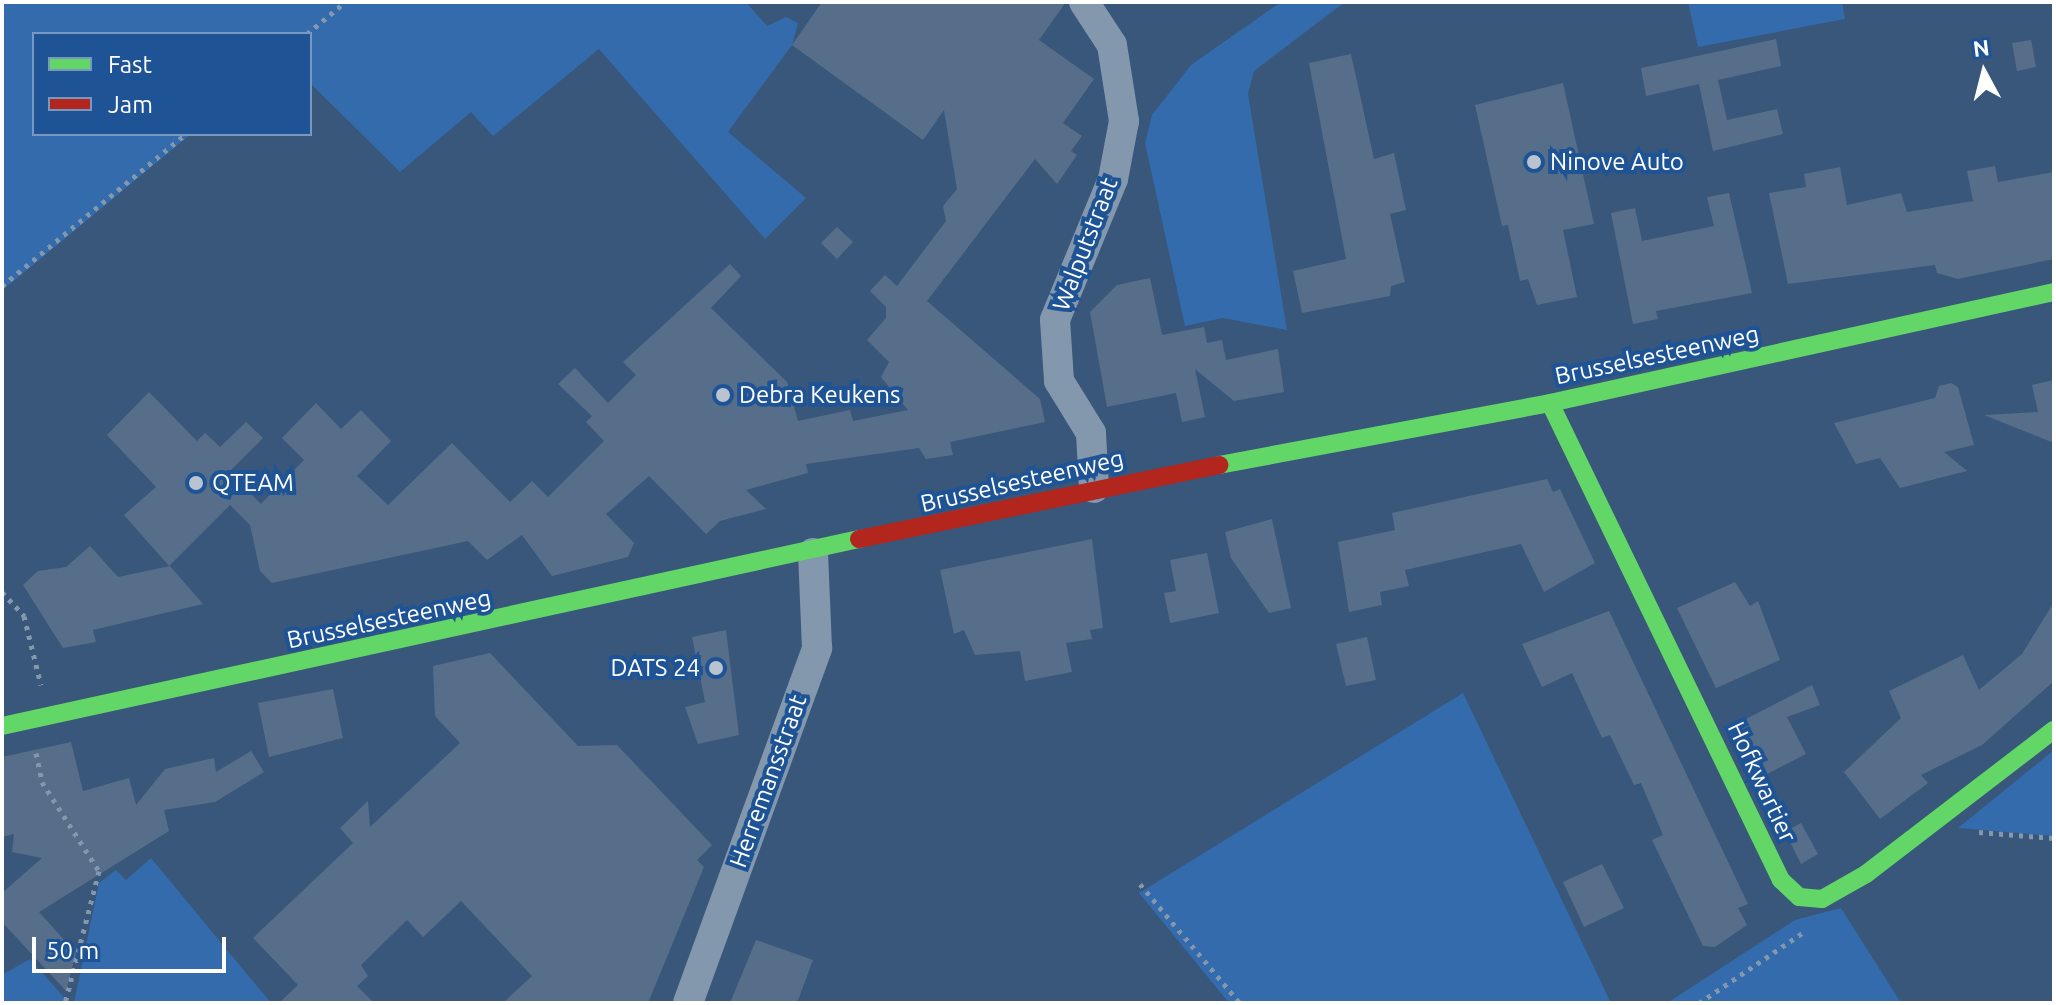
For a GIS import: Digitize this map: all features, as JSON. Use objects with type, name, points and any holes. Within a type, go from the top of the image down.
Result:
[{"type":"main road","name":"Brusselsesteenweg","points":[[2,726],[813,553],[1094,488],[1550,403],[2054,292]]},
{"type":"main road","name":"Hofkwartier","points":[[1550,403],[1781,880],[1811,902]]},
{"type":"main road","points":[[1811,902],[1866,874],[2054,730]]},
{"type":"street","name":"Walputstraat","points":[[1084,2],[1112,45],[1124,121],[1113,179],[1055,320],[1059,381],[1091,433],[1094,488]]},
{"type":"street","name":"Herremansstraat","points":[[688,1003],[817,648],[813,553]]},
{"type":"path","points":[[309,32],[345,2]]},
{"type":"path","points":[[2,286],[184,136]]},
{"type":"path","points":[[2,592],[24,616],[41,684],[34,719],[42,782],[99,871],[65,1003]]},
{"type":"path","points":[[1928,827],[2054,838]]},
{"type":"path","points":[[1140,884],[1240,1003]]},
{"type":"path","points":[[1699,1003],[1811,928],[1811,902]]},
{"type":"shaded area","points":[[2,2],[746,2],[767,26],[786,17],[798,23],[792,45],[728,132],[806,198],[765,239],[599,49],[493,136],[471,112],[400,172],[312,85],[312,32],[32,32],[32,136],[189,136],[4,289],[2,321]]},
{"type":"shaded area","points":[[1281,2],[1345,2],[1254,71],[1248,94],[1287,330],[1223,318],[1185,326],[1145,143],[1152,115],[1191,65]]},
{"type":"shaded area","points":[[1688,2],[1842,2],[1845,19],[1698,47]]},
{"type":"shaded area","points":[[1463,693],[1611,1003],[1229,1003],[1139,893]]},
{"type":"shaded area","points":[[2054,750],[2054,836],[1958,828]]},
{"type":"shaded area","points":[[151,858],[271,1003],[74,1003],[99,883],[116,870],[126,880]]},
{"type":"shaded area","points":[[1841,908],[1901,1003],[1667,1003],[1795,920]]},
{"type":"shaded area","points":[[30,959],[69,1003],[2,1003],[2,975]]},
{"type":"building","points":[[822,2],[1066,2],[1039,40],[1094,79],[1063,123],[1082,136],[1071,151],[1077,155],[1057,184],[1035,159],[927,301],[1040,399],[1045,422],[950,442],[953,455],[926,459],[919,448],[806,464],[808,473],[746,490],[766,509],[720,521],[706,534],[649,476],[606,514],[634,543],[628,557],[552,576],[522,535],[487,560],[468,541],[272,583],[260,571],[250,525],[230,505],[169,566],[124,515],[156,487],[107,435],[149,392],[197,441],[205,433],[220,447],[246,422],[263,438],[229,472],[261,504],[304,460],[282,438],[316,403],[341,429],[361,410],[391,441],[357,476],[388,505],[452,443],[510,502],[532,481],[548,497],[604,441],[586,422],[592,416],[558,384],[575,368],[608,403],[636,375],[623,362],[730,264],[741,276],[711,308],[787,382],[798,421],[850,410],[853,421],[908,410],[881,377],[889,362],[867,340],[886,318],[886,307],[870,291],[885,275],[897,286],[946,221],[943,206],[957,189],[944,110],[923,140],[792,45]]},
{"type":"building","points":[[1776,39],[1781,66],[1718,80],[1727,120],[1777,109],[1783,134],[1713,151],[1699,84],[1646,96],[1641,68]]},
{"type":"building","points":[[2031,40],[2036,67],[2017,71],[2012,43]]},
{"type":"building","points":[[1351,54],[1374,159],[1394,153],[1406,210],[1390,214],[1405,282],[1391,286],[1390,296],[1302,313],[1293,271],[1346,259],[1309,63]]},
{"type":"building","name":"Ninove Auto","points":[[1563,83],[1594,224],[1563,230],[1577,297],[1537,305],[1528,279],[1520,281],[1508,225],[1502,226],[1475,105]]},
{"type":"building","points":[[1995,166],[1998,182],[2054,172],[2054,259],[1958,279],[1937,273],[1935,265],[1788,284],[1769,193],[1806,187],[1804,174],[1840,167],[1847,205],[1901,193],[1907,212],[1973,201],[1967,171]]},
{"type":"building","points":[[1729,193],[1752,293],[1656,311],[1658,319],[1633,324],[1611,213],[1635,208],[1642,241],[1714,226],[1707,197]]},
{"type":"building","points":[[837,227],[853,242],[837,259],[821,243]]},
{"type":"building","points":[[1150,278],[1162,335],[1204,327],[1207,343],[1222,340],[1226,360],[1278,349],[1284,392],[1234,401],[1195,369],[1205,417],[1182,422],[1176,393],[1107,407],[1090,312],[1117,285]]},
{"type":"building","points":[[2054,380],[2054,443],[1984,415],[2038,412],[2032,385]]},
{"type":"building","points":[[1951,383],[1958,387],[1974,445],[1944,452],[1967,471],[1900,488],[1880,458],[1856,464],[1834,423],[1935,398],[1939,386]]},
{"type":"building","points":[[1547,479],[1553,492],[1560,489],[1595,563],[1544,592],[1521,544],[1405,570],[1409,586],[1380,592],[1382,605],[1349,612],[1338,542],[1395,530],[1392,513]]},
{"type":"building","points":[[1272,519],[1291,608],[1269,613],[1231,558],[1225,532]]},
{"type":"building","points":[[1092,539],[1103,628],[1090,630],[1092,639],[1066,643],[1072,672],[1025,681],[1020,651],[975,655],[964,630],[954,634],[940,570]]},
{"type":"building","points":[[90,546],[118,577],[170,566],[203,604],[93,630],[96,642],[63,648],[23,585],[38,571],[66,567]]},
{"type":"building","points":[[1207,553],[1219,613],[1170,623],[1164,593],[1176,591],[1170,560]]},
{"type":"building","points":[[1735,582],[1750,606],[1758,601],[1780,660],[1716,688],[1677,608]]},
{"type":"building","points":[[2054,602],[2054,681],[1982,745],[1921,775],[1928,783],[1880,819],[1844,772],[1901,718],[1889,691],[1963,655],[1979,690],[2022,654]]},
{"type":"building","points":[[1609,611],[1748,904],[1738,908],[1747,925],[1715,947],[1703,946],[1652,840],[1663,835],[1641,783],[1634,785],[1610,735],[1602,738],[1572,673],[1542,687],[1522,644]]},
{"type":"building","points":[[726,630],[739,735],[698,744],[685,707],[705,702],[692,637]]},
{"type":"building","points":[[1367,637],[1376,680],[1346,686],[1336,644]]},
{"type":"building","points":[[490,653],[578,746],[617,745],[712,845],[697,860],[704,867],[648,1003],[503,1003],[532,976],[461,901],[423,937],[407,920],[361,965],[368,976],[357,986],[374,1003],[279,1003],[298,985],[253,938],[353,843],[340,828],[368,801],[370,827],[460,743],[435,716],[433,666]]},
{"type":"building","points":[[1812,685],[1820,705],[1787,717],[1806,754],[1763,776],[1736,724]]},
{"type":"building","points":[[333,689],[343,738],[269,757],[258,703]]},
{"type":"building","points":[[71,742],[83,791],[129,778],[136,805],[165,769],[214,758],[216,772],[251,751],[264,772],[215,802],[164,810],[169,831],[39,912],[76,953],[66,991],[2,922],[2,893],[42,858],[12,852],[14,834],[2,837],[2,757]]},
{"type":"building","points":[[1801,823],[1818,854],[1801,864],[1785,832]]},
{"type":"building","points":[[1602,864],[1624,908],[1584,927],[1563,882]]},
{"type":"building","points":[[756,940],[813,960],[797,1003],[730,1003]]},
{"type":"traffic: fast","points":[[1219,465],[1550,403],[2054,292]]},
{"type":"traffic: fast","points":[[1550,403],[1781,880],[1799,897],[1822,899],[1866,874],[2054,730]]},
{"type":"traffic: fast","points":[[2,726],[859,539]]},
{"type":"traffic: jam","points":[[859,539],[1219,465]]},
{"type":"place","name":"Ninove Auto","points":[[1534,162]]},
{"type":"place","name":"Debra Keukens","points":[[723,395]]},
{"type":"place","name":"QTEAM","points":[[196,483]]},
{"type":"place","name":"DATS 24","points":[[716,668]]}]
